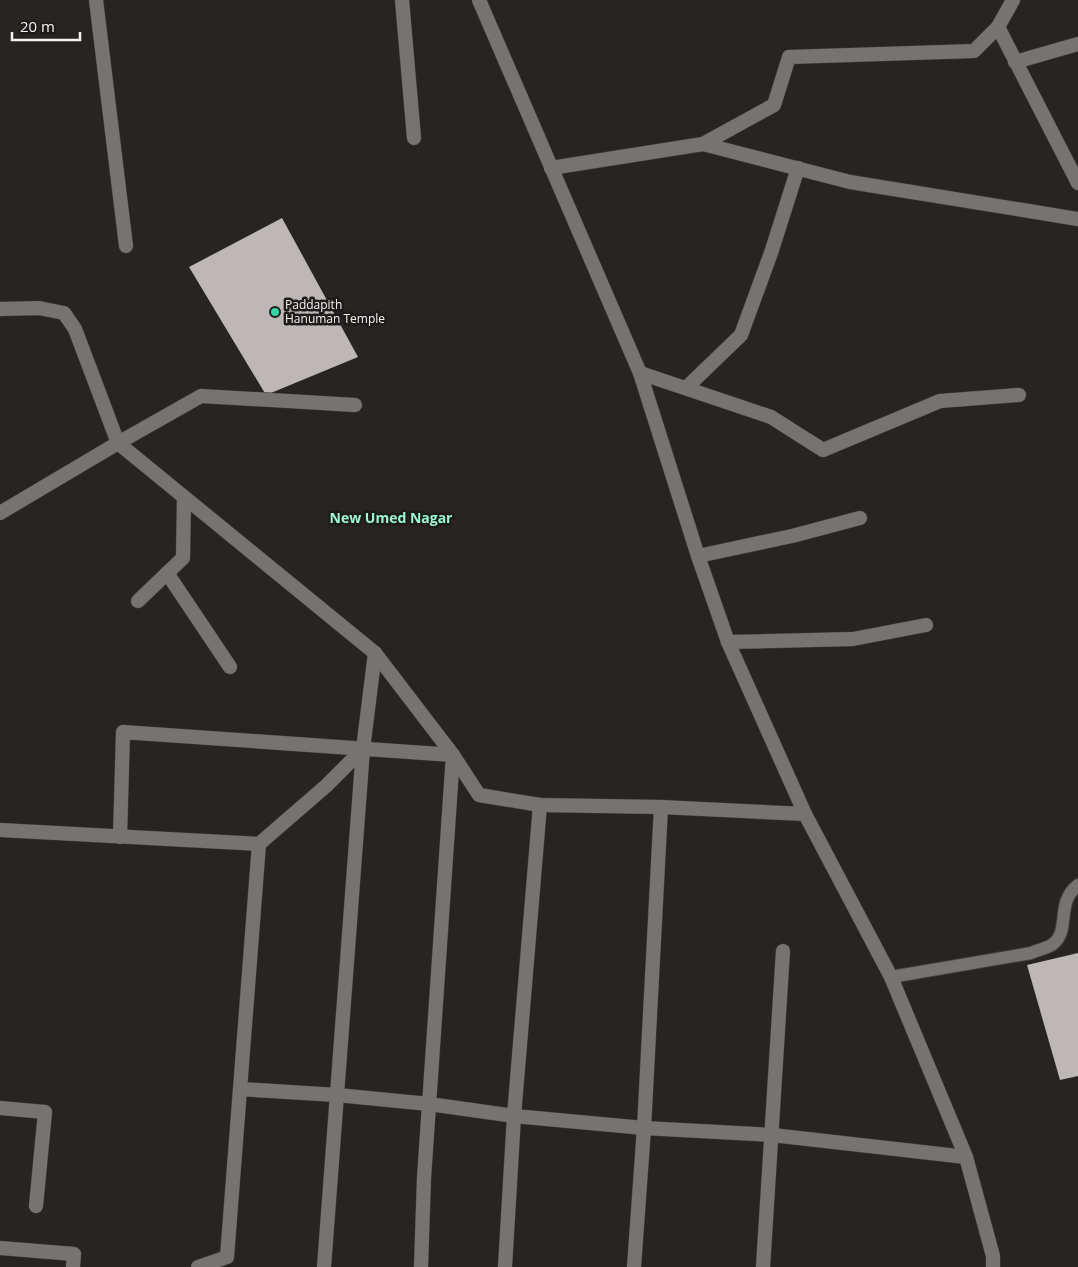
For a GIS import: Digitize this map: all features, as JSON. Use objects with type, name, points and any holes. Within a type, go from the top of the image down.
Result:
[{"type":"street","points":[[96,0],[126,246]]},
{"type":"street","points":[[402,0],[414,138]]},
{"type":"street","points":[[478,0],[640,373],[698,556],[728,642],[805,814],[891,977],[966,1157],[992,1256],[993,1267]]},
{"type":"street","points":[[551,168],[703,144],[774,105],[789,57],[974,51],[998,27],[1013,0]]},
{"type":"street","points":[[998,27],[1078,183]]},
{"type":"street","points":[[1015,62],[1078,44]]},
{"type":"street","points":[[703,144],[850,182],[1078,219]]},
{"type":"street","points":[[686,388],[741,336],[771,253],[798,168]]},
{"type":"street","points":[[0,309],[39,308],[64,313],[76,329],[118,443],[375,653],[480,794],[540,805],[661,807],[805,814]]},
{"type":"street","points":[[640,373],[771,417],[823,450],[940,401],[1019,395]]},
{"type":"street","points":[[0,513],[201,396],[355,405]]},
{"type":"street","points":[[138,601],[183,558],[184,497]]},
{"type":"street","points":[[698,556],[792,536],[860,518]]},
{"type":"street","points":[[167,573],[230,667]]},
{"type":"street","points":[[728,642],[853,639],[926,625]]},
{"type":"street","points":[[324,1267],[364,749],[375,653]]},
{"type":"street","points":[[120,837],[123,732],[453,756]]},
{"type":"street","points":[[0,830],[259,844],[326,786],[364,749]]},
{"type":"street","points":[[421,1267],[424,1178],[453,756]]},
{"type":"street","points":[[505,1267],[514,1116],[540,805]]},
{"type":"street","points":[[634,1267],[644,1128],[661,807]]},
{"type":"street","points":[[198,1267],[227,1257],[259,844]]},
{"type":"street","points":[[763,1267],[783,952]]},
{"type":"street","points":[[240,1089],[337,1095],[429,1104],[514,1116],[644,1128],[772,1135],[966,1157]]},
{"type":"street","points":[[0,1108],[45,1112],[36,1206]]},
{"type":"street","points":[[0,1248],[74,1254],[74,1267]]},
{"type":"lane","points":[[891,977],[1031,952],[1053,944],[1062,931],[1065,903],[1071,891],[1078,885]]},
{"type":"building","name":"Paddapith Hanuman Temple","points":[[282,218],[358,357],[266,395],[189,267]]},
{"type":"building","points":[[1078,953],[1078,1076],[1060,1080],[1027,965]]},
{"type":"place","name":"Paddapith Hanuman Temple","points":[[275,312]]},
{"type":"district","name":"New Umed Nagar","points":[[391,518]]}]
